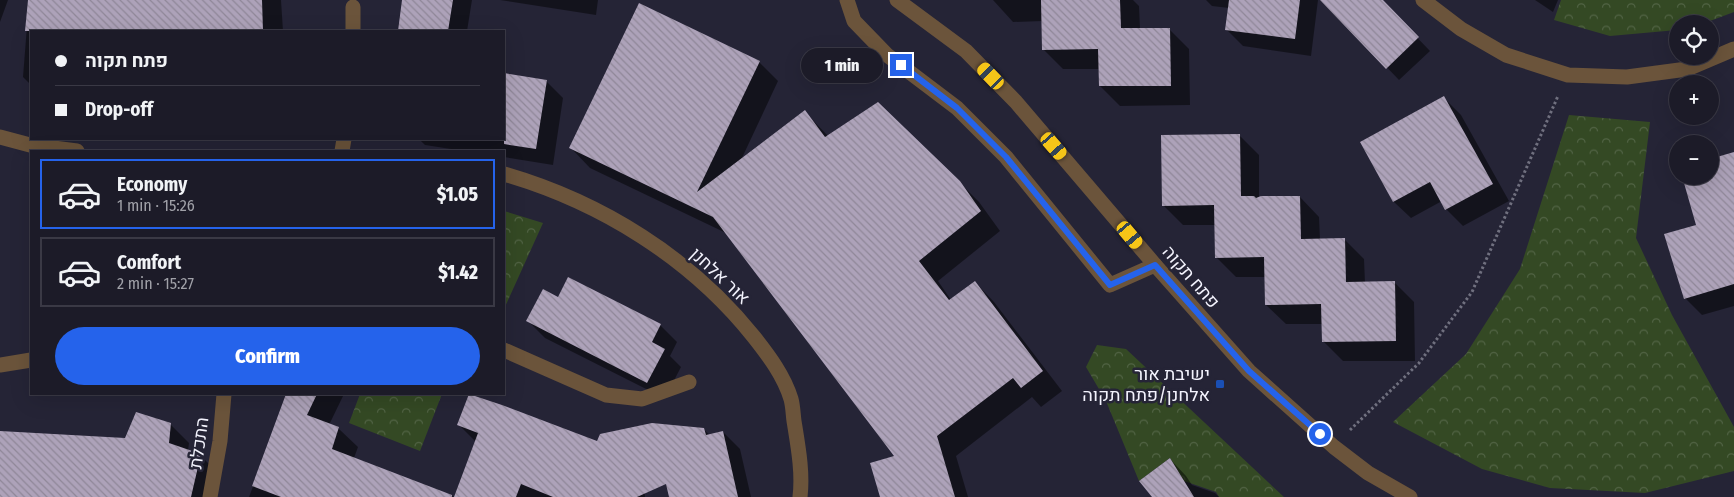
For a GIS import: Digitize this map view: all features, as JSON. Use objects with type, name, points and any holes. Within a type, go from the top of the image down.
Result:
[{"type":"street","points":[[847,0],[854,21],[887,55],[957,108],[1006,157],[1110,285],[1155,265]]},
{"type":"street","name":"פתח תקוה","points":[[897,0],[966,51],[1016,102],[1155,265],[1249,371],[1334,447],[1368,472],[1410,497]]},
{"type":"street","points":[[1423,0],[1461,29],[1506,55],[1568,75],[1627,77],[1687,69],[1734,49]]},
{"type":"street","points":[[353,7],[353,30]]},
{"type":"street","points":[[0,136],[30,146],[67,150]]},
{"type":"street","name":"אור אלחנן","points":[[505,174],[539,184],[599,211],[658,246],[708,286],[741,320],[774,363],[791,399],[798,443],[802,487],[800,497]]},
{"type":"street","points":[[505,350],[606,395],[642,400],[690,382]]},
{"type":"street","points":[[0,365],[30,360]]},
{"type":"street","name":"התכלת","points":[[210,497],[220,441],[224,395]]},
{"type":"path","points":[[1334,447],[1419,363],[1472,292],[1568,75]]},
{"type":"green space","points":[[1561,0],[1734,0],[1734,12],[1719,18],[1719,15],[1669,15],[1669,31],[1610,36],[1554,20]]},
{"type":"green space","points":[[1569,115],[1650,122],[1636,238],[1672,315],[1734,427],[1734,471],[1645,493],[1550,488],[1482,469],[1393,422],[1466,354],[1520,269]]},
{"type":"green space","points":[[505,211],[543,223],[505,307]]},
{"type":"green space","points":[[1097,345],[1126,349],[1284,497],[1219,497],[1216,492],[1184,481],[1170,458],[1139,481],[1106,401],[1086,367]]},
{"type":"green space","points":[[360,395],[442,395],[420,451],[349,423]]},
{"type":"building","points":[[28,0],[262,0],[263,30],[25,31]]},
{"type":"building","points":[[402,0],[453,0],[448,30],[398,30]]},
{"type":"building","points":[[1041,0],[1120,0],[1121,28],[1170,28],[1171,86],[1099,86],[1098,49],[1042,50]]},
{"type":"building","points":[[1229,0],[1300,0],[1295,39],[1225,30]]},
{"type":"building","points":[[1320,0],[1383,0],[1419,37],[1386,69]]},
{"type":"building","points":[[639,3],[760,61],[697,192],[805,110],[825,137],[878,102],[960,181],[981,211],[919,261],[949,300],[975,281],[1043,371],[1021,388],[1013,378],[937,436],[955,497],[880,497],[870,463],[894,456],[713,217],[569,148]]},
{"type":"building","points":[[505,73],[547,80],[536,149],[504,144]]},
{"type":"building","points":[[1444,96],[1493,184],[1445,210],[1430,182],[1393,202],[1360,142]]},
{"type":"building","points":[[1240,134],[1241,196],[1254,196],[1256,198],[1261,196],[1300,196],[1301,239],[1345,238],[1346,282],[1395,281],[1396,341],[1322,342],[1321,304],[1265,305],[1264,257],[1215,258],[1214,205],[1162,206],[1161,135]]},
{"type":"building","points":[[1734,152],[1734,284],[1684,299],[1664,234],[1696,225],[1685,185],[1719,185],[1719,156]]},
{"type":"building","points":[[568,277],[661,324],[652,342],[665,349],[647,383],[526,321],[543,289],[558,297]]},
{"type":"building","points":[[286,395],[317,395],[307,415],[339,427],[332,449],[452,495],[452,497],[281,497],[252,486]]},
{"type":"building","points":[[469,395],[472,395],[597,441],[600,434],[652,423],[704,428],[706,435],[723,431],[738,497],[669,497],[666,484],[637,497],[553,497],[521,484],[516,497],[454,497],[478,433],[457,425]]},
{"type":"building","points":[[136,412],[171,423],[169,443],[201,454],[191,497],[0,497],[0,431],[125,438]]},
{"type":"building","points":[[1170,458],[1194,497],[1152,497],[1139,481]]},
{"type":"place","name":"ישיבת אור אלחנן/פתח תקוה","points":[[1220,384]]},
{"type":"route","points":[[901,65],[957,108],[1006,157],[1110,285],[1155,265],[1249,371],[1320,434]]}]
